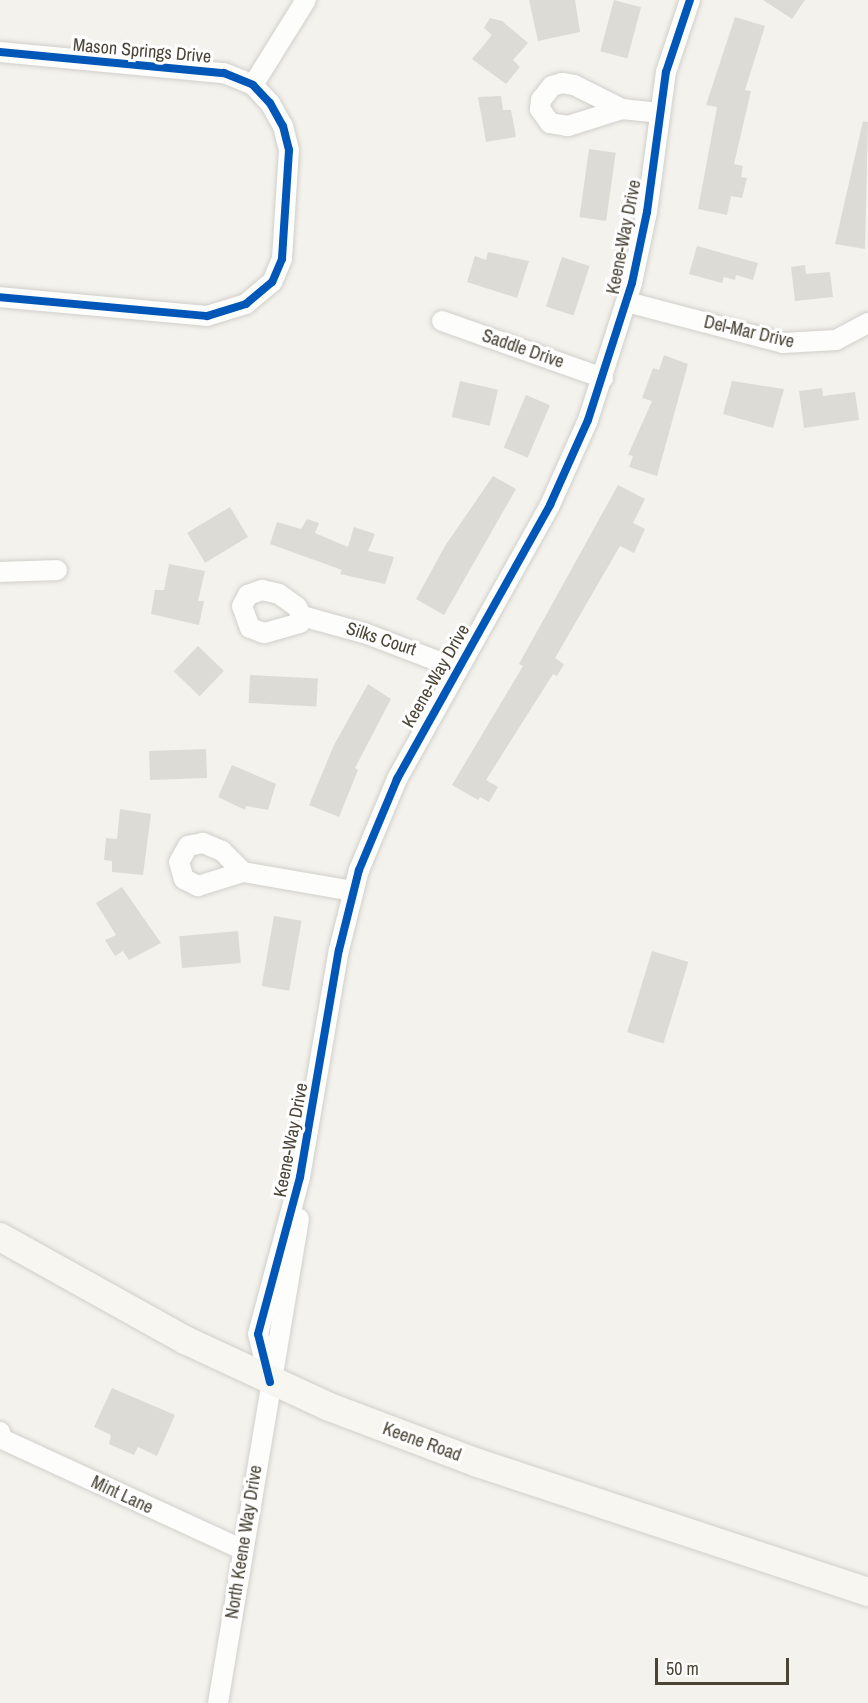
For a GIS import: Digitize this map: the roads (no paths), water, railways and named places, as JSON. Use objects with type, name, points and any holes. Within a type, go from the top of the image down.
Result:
[{"type":"main road","name":"Keene Road","points":[[0,1237],[175,1335],[270,1382],[467,1459],[868,1592]]},
{"type":"street","points":[[0,297],[207,316],[246,304],[272,282],[282,259],[289,150],[284,126],[253,85],[306,0]]},
{"type":"street","name":"Keene-Way Drive","points":[[270,1382],[294,1263],[300,1177],[353,891],[386,802],[560,484],[603,378],[627,302],[647,212],[659,113],[671,50],[690,0]]},
{"type":"street","name":"Mason Springs Drive","points":[[0,52],[224,73],[253,85]]},
{"type":"street","points":[[622,109],[659,113]]},
{"type":"street","name":"Del-Mar Drive","points":[[627,302],[783,343],[836,340],[868,323]]},
{"type":"street","name":"Saddle Drive","points":[[442,321],[603,378]]},
{"type":"street","points":[[0,572],[57,570]]},
{"type":"street","name":"Silks Court","points":[[303,616],[406,647],[458,669]]},
{"type":"street","points":[[243,872],[353,891]]},
{"type":"street","name":"North Keene Way Drive","points":[[218,1703],[270,1382]]},
{"type":"street","name":"Mint Lane","points":[[1,1438],[243,1550]]}]
